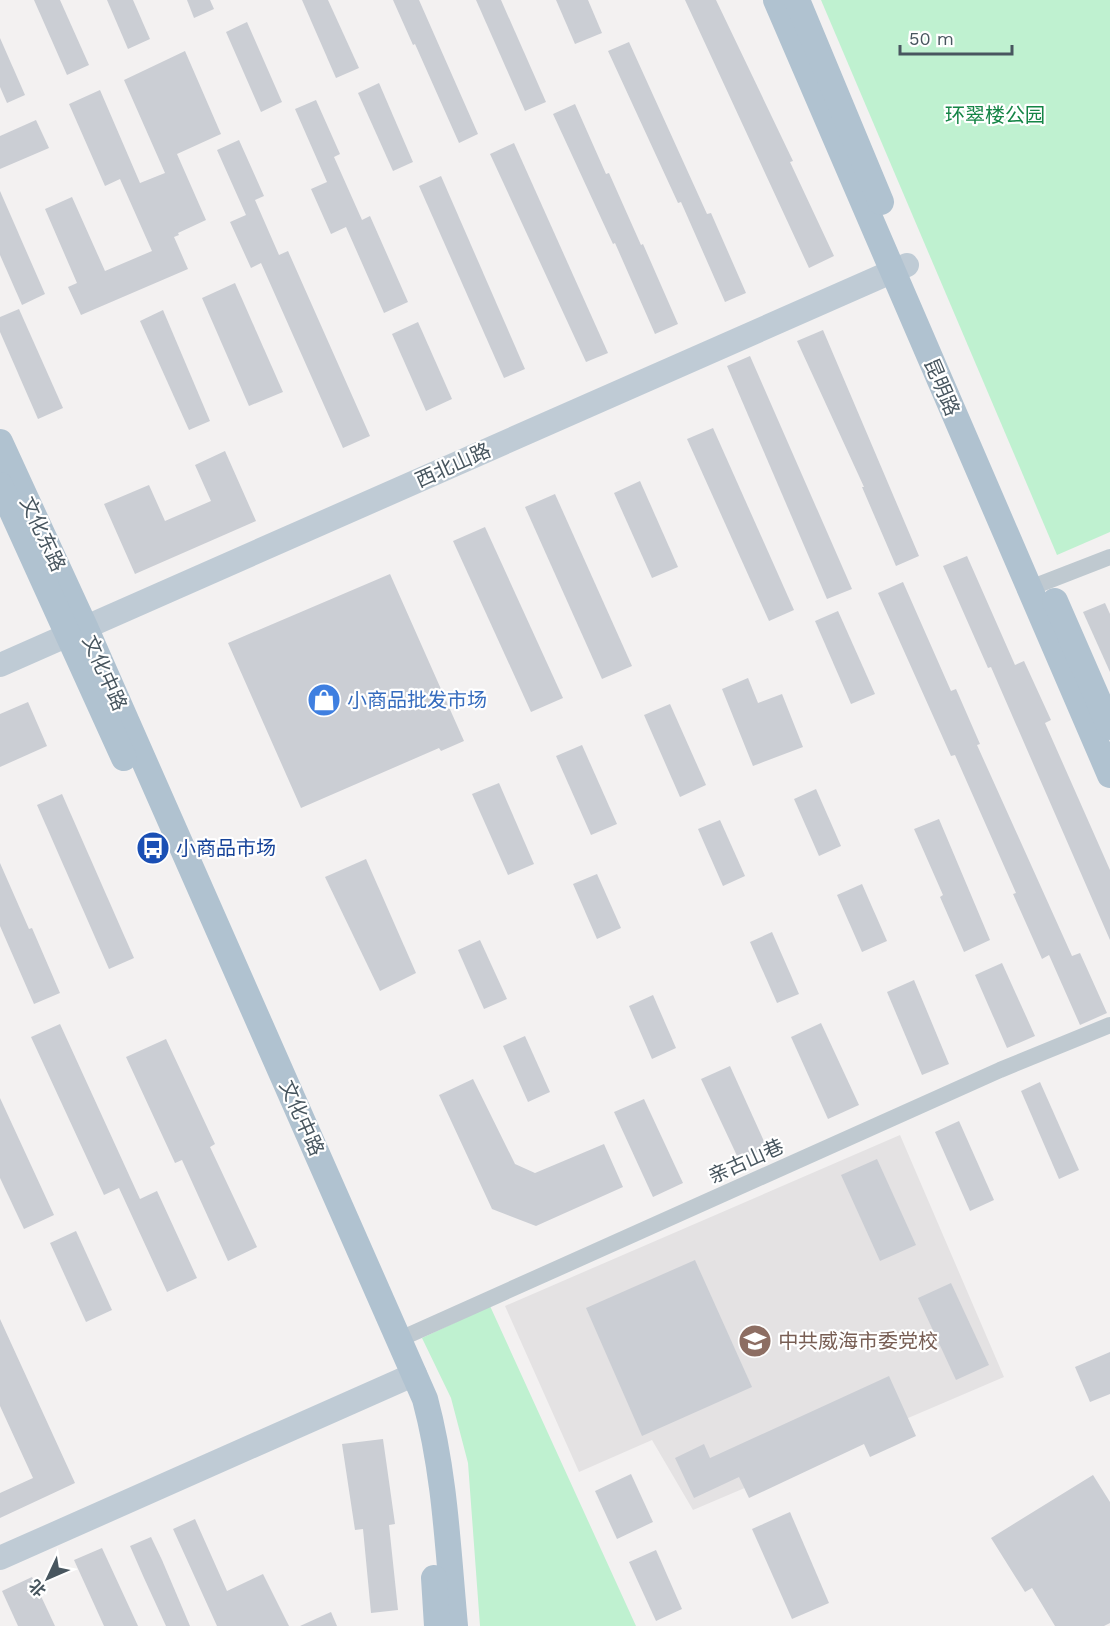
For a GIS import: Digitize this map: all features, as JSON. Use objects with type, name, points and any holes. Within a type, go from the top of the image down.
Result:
[{"type":"main road","name":"昆明路","points":[[776,0],[899,268],[1038,585],[1110,775]]},
{"type":"main road","name":"昆明路","points":[[797,0],[899,268]]},
{"type":"main road","name":"西北山路","points":[[0,665],[899,268]]},
{"type":"main road","name":"文化东路","points":[[0,442],[76,630]]},
{"type":"main road","points":[[0,485],[76,630],[349,1257],[407,1377],[410,1404],[424,1457],[430,1511],[436,1626]]},
{"type":"main road","name":"昆明路","points":[[1038,585],[1110,727]]},
{"type":"main road","name":"文化中路","points":[[76,630],[400,1339],[407,1377],[425,1399],[442,1477],[455,1626]]},
{"type":"main road","points":[[0,1558],[407,1377]]},
{"type":"street","points":[[1038,585],[1110,557]]},
{"type":"street","name":"亲古山巷","points":[[400,1339],[1000,1070],[1110,1025]]},
{"type":"shaded area","name":"中共威海市委党校","points":[[900,1135],[1004,1377],[693,1510],[652,1440],[579,1472],[505,1306]]},
{"type":"green space","name":"环翠楼公园","points":[[821,0],[1110,0],[1110,532],[1057,555]]},
{"type":"green space","points":[[490,1306],[636,1626],[480,1626],[468,1463],[451,1398],[422,1338]]},
{"type":"building","points":[[34,0],[60,0],[89,65],[67,75]]},
{"type":"building","points":[[107,0],[133,0],[150,39],[128,49]]},
{"type":"building","points":[[187,0],[210,0],[214,9],[194,18]]},
{"type":"building","points":[[302,0],[328,0],[359,68],[336,78]]},
{"type":"building","points":[[393,0],[419,0],[478,134],[459,143]]},
{"type":"building","points":[[476,0],[501,0],[546,102],[525,111]]},
{"type":"building","points":[[556,0],[588,0],[602,33],[575,44]]},
{"type":"building","points":[[685,0],[716,0],[793,161],[790,162],[834,256],[809,268]]},
{"type":"building","points":[[247,22],[282,102],[261,112],[226,32]]},
{"type":"building","points":[[0,38],[25,95],[7,103],[0,87]]},
{"type":"building","points":[[629,42],[707,214],[711,213],[746,293],[725,302],[681,202],[678,203],[608,51]]},
{"type":"building","points":[[185,51],[221,134],[177,154],[206,220],[174,237],[188,269],[81,315],[68,287],[77,283],[45,209],[72,197],[105,271],[152,251],[120,179],[105,186],[69,104],[100,90],[140,183],[165,173],[124,80]]},
{"type":"building","points":[[379,83],[413,162],[393,171],[358,93]]},
{"type":"building","points":[[316,100],[340,154],[334,157],[362,220],[370,216],[408,302],[384,313],[346,227],[331,234],[311,189],[327,182],[295,109]]},
{"type":"building","points":[[575,104],[606,174],[609,173],[641,245],[643,244],[678,324],[655,334],[615,243],[613,244],[553,114]]},
{"type":"building","points":[[36,120],[49,148],[0,169],[0,136]]},
{"type":"building","points":[[239,140],[264,196],[255,200],[279,255],[288,251],[370,436],[343,448],[261,263],[251,268],[230,222],[246,215],[217,150]]},
{"type":"building","points":[[514,143],[608,353],[586,362],[490,154]]},
{"type":"building","points":[[441,176],[525,369],[504,378],[419,186]]},
{"type":"building","points":[[0,191],[45,294],[22,305],[0,255]]},
{"type":"building","points":[[235,283],[283,392],[249,406],[202,298]]},
{"type":"building","points":[[19,309],[63,408],[38,419],[0,332],[0,317]]},
{"type":"building","points":[[163,310],[210,421],[189,430],[140,321]]},
{"type":"building","points":[[418,322],[452,399],[426,411],[392,334]]},
{"type":"building","points":[[823,330],[919,556],[896,566],[862,487],[864,487],[797,341]]},
{"type":"building","points":[[750,356],[852,589],[827,599],[727,366]]},
{"type":"building","points":[[713,428],[794,610],[769,621],[687,439]]},
{"type":"building","points":[[225,451],[256,521],[135,574],[104,504],[149,485],[165,521],[211,501],[195,465]]},
{"type":"building","points":[[640,481],[678,567],[652,578],[614,493]]},
{"type":"building","points":[[555,494],[632,666],[602,679],[525,507]]},
{"type":"building","points":[[485,527],[563,698],[531,712],[453,541]]},
{"type":"building","points":[[967,556],[1015,665],[1024,661],[1051,720],[1045,723],[1110,870],[1110,940],[991,667],[988,668],[943,566]]},
{"type":"building","name":"小商品批发市场","points":[[390,574],[464,741],[441,751],[439,748],[301,808],[228,643]]},
{"type":"building","points":[[903,582],[951,691],[956,689],[980,744],[977,745],[1072,956],[1080,953],[1107,1013],[1080,1025],[1049,955],[1042,959],[1013,894],[1016,893],[955,755],[951,756],[878,593]]},
{"type":"building","points":[[1105,603],[1110,614],[1110,672],[1083,612]]},
{"type":"building","points":[[838,611],[875,694],[851,704],[815,621]]},
{"type":"building","points":[[748,678],[758,703],[782,694],[803,747],[753,766],[722,689]]},
{"type":"building","points":[[28,702],[47,746],[0,767],[0,714]]},
{"type":"building","points":[[670,704],[706,785],[680,797],[644,715]]},
{"type":"building","points":[[582,745],[617,824],[591,835],[556,756]]},
{"type":"building","points":[[499,783],[534,864],[508,875],[472,794]]},
{"type":"building","points":[[816,789],[841,846],[819,856],[794,799]]},
{"type":"building","points":[[62,794],[134,958],[109,969],[37,805]]},
{"type":"building","points":[[939,819],[990,940],[964,952],[940,897],[943,895],[914,829]]},
{"type":"building","points":[[720,820],[745,876],[723,886],[698,829]]},
{"type":"building","points":[[366,859],[416,973],[380,991],[325,877]]},
{"type":"building","points":[[0,863],[29,929],[32,928],[60,993],[34,1004],[0,926]]},
{"type":"building","points":[[597,874],[621,928],[597,939],[573,884]]},
{"type":"building","points":[[862,884],[887,941],[862,952],[837,895]]},
{"type":"building","points":[[772,932],[799,994],[777,1003],[750,942]]},
{"type":"building","points":[[480,940],[507,999],[484,1009],[458,950]]},
{"type":"building","points":[[1002,963],[1035,1036],[1007,1048],[975,975]]},
{"type":"building","points":[[914,980],[949,1064],[922,1075],[887,992]]},
{"type":"building","points":[[653,995],[676,1048],[652,1059],[629,1006]]},
{"type":"building","points":[[821,1023],[859,1105],[828,1119],[791,1037]]},
{"type":"building","points":[[60,1024],[140,1199],[157,1191],[197,1278],[167,1292],[119,1188],[104,1195],[31,1037]]},
{"type":"building","points":[[525,1036],[550,1092],[528,1102],[503,1046]]},
{"type":"building","points":[[166,1039],[215,1144],[210,1147],[257,1247],[228,1261],[182,1160],[175,1163],[126,1057]]},
{"type":"building","points":[[730,1066],[767,1148],[739,1160],[701,1079]]},
{"type":"building","points":[[473,1079],[515,1164],[535,1173],[604,1144],[623,1187],[536,1226],[492,1209],[439,1095]]},
{"type":"building","points":[[1040,1082],[1079,1170],[1059,1179],[1021,1091]]},
{"type":"building","points":[[0,1098],[54,1215],[24,1229],[0,1178]]},
{"type":"building","points":[[644,1099],[683,1183],[653,1197],[614,1112]]},
{"type":"building","points":[[959,1121],[994,1200],[970,1211],[935,1132]]},
{"type":"building","points":[[877,1159],[916,1245],[880,1261],[841,1175]]},
{"type":"building","points":[[76,1231],[112,1310],[86,1322],[50,1243]]},
{"type":"building","points":[[695,1260],[752,1387],[642,1436],[586,1308]]},
{"type":"building","points":[[951,1283],[989,1365],[956,1380],[918,1298]]},
{"type":"building","points":[[0,1319],[75,1483],[0,1518],[0,1493],[33,1478],[0,1406]]},
{"type":"building","points":[[1110,1352],[1110,1394],[1090,1402],[1075,1367]]},
{"type":"building","points":[[889,1376],[916,1436],[870,1457],[864,1444],[749,1498],[739,1477],[694,1498],[675,1458],[704,1444],[710,1458]]},
{"type":"building","points":[[383,1439],[395,1524],[389,1525],[398,1610],[371,1613],[363,1529],[355,1530],[342,1444]]},
{"type":"building","points":[[631,1474],[653,1522],[617,1539],[595,1491]]},
{"type":"building","points":[[1093,1475],[1110,1502],[1110,1623],[1104,1626],[1055,1626],[1032,1588],[1025,1592],[991,1538]]},
{"type":"building","points":[[790,1512],[829,1603],[792,1619],[752,1529]]},
{"type":"building","points":[[195,1519],[227,1591],[263,1574],[289,1626],[217,1626],[173,1529]]},
{"type":"building","points":[[151,1537],[190,1626],[166,1626],[144,1578],[130,1546]]},
{"type":"building","points":[[102,1548],[138,1626],[104,1626],[74,1560]]},
{"type":"building","points":[[656,1550],[682,1609],[656,1621],[629,1562]]},
{"type":"building","points":[[32,1577],[55,1626],[18,1626],[2,1591]]},
{"type":"building","points":[[331,1612],[337,1626],[300,1626]]},
{"type":"place","name":"小商品批发市场","points":[[324,700]]},
{"type":"place","name":"小商品市场","points":[[153,848]]},
{"type":"place","name":"中共威海市委党校","points":[[755,1341]]}]
